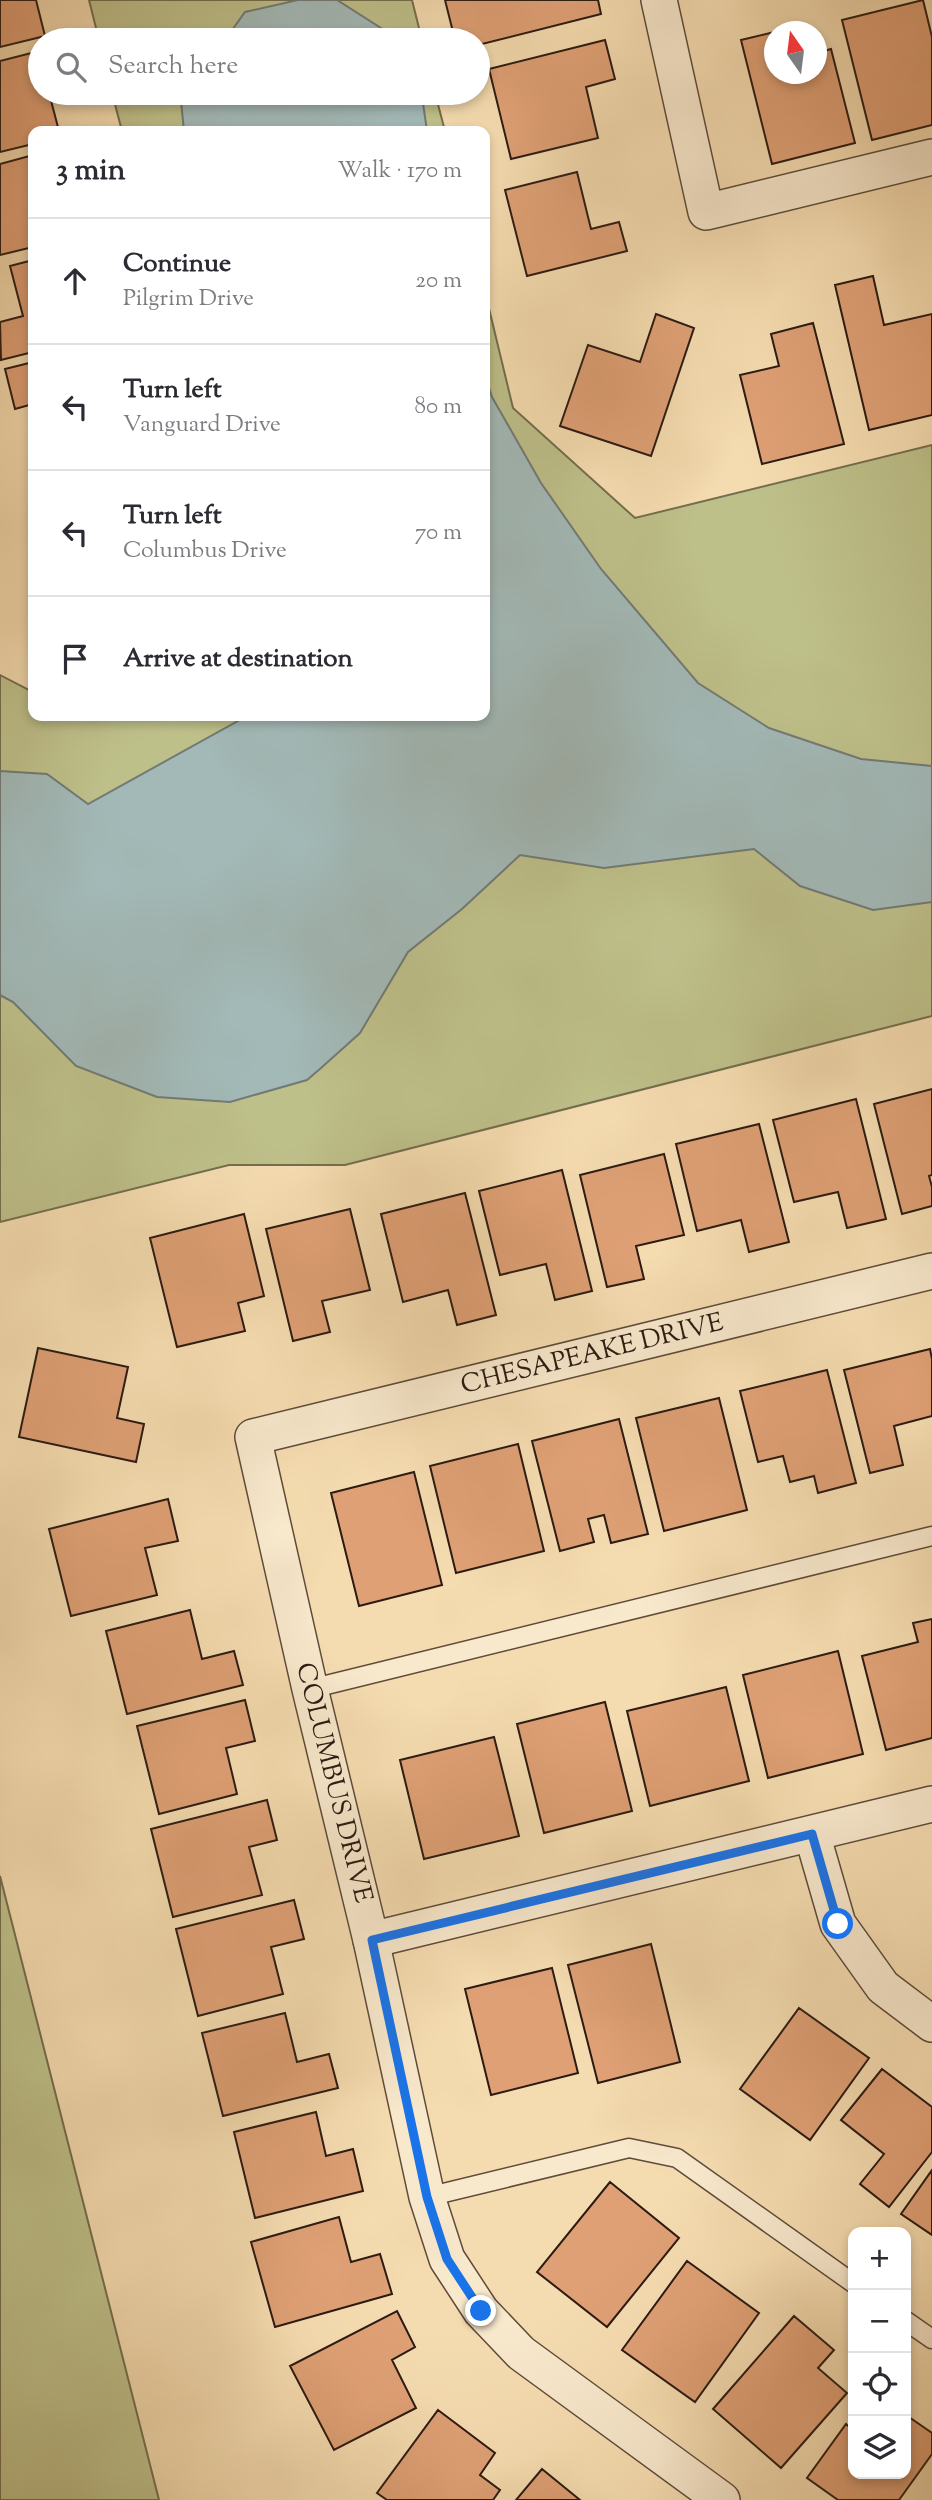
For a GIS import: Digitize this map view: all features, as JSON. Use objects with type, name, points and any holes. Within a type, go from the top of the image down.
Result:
[{"type":"street","points":[[659,0],[706,212],[932,157]]},
{"type":"street","name":"CHESAPEAKE DRIVE","points":[[253,1437],[932,1271]]},
{"type":"street","name":"COLUMBUS DRIVE","points":[[253,1437],[310,1689],[372,1940],[427,2197],[447,2259],[481,2311],[521,2353],[722,2500]]},
{"type":"street","points":[[372,1940],[932,1804]]},
{"type":"street","points":[[812,1834],[838,1924],[883,1987],[932,2024]]},
{"type":"lane","points":[[310,1689],[932,1536]]},
{"type":"lane","points":[[427,2197],[629,2148],[677,2158],[848,2279]]},
{"type":"lane","points":[[911,2324],[932,2339]]},
{"type":"green space","points":[[89,0],[412,0],[419,28],[96,28]]},
{"type":"green space","points":[[115,105],[438,105],[444,126],[121,126]]},
{"type":"green space","points":[[490,313],[513,408],[635,518],[932,445],[932,1016],[345,1165],[229,1165],[0,1222],[0,675],[28,689],[28,721],[490,721]]},
{"type":"green space","points":[[0,1876],[159,2500],[0,2500]]},
{"type":"water","points":[[298,0],[337,0],[381,28],[234,28],[245,12]]},
{"type":"water","points":[[181,105],[423,105],[426,126],[184,126]]},
{"type":"water","points":[[490,391],[541,483],[601,569],[698,683],[769,728],[861,759],[932,766],[932,902],[873,910],[800,886],[754,849],[604,868],[520,855],[462,909],[408,952],[360,1033],[307,1080],[230,1102],[157,1097],[76,1066],[13,1002],[0,995],[0,771],[47,774],[88,804],[238,721],[490,721]]},
{"type":"building","points":[[0,0],[36,0],[43,28],[28,28],[28,40],[0,47]]},
{"type":"building","points":[[445,0],[598,0],[601,14],[490,42],[490,28],[452,28]]},
{"type":"building","points":[[923,0],[932,37],[932,125],[872,140],[842,20]]},
{"type":"building","points":[[764,34],[764,84],[827,84],[827,50],[831,49],[855,143],[772,164],[741,40]]},
{"type":"building","points":[[605,40],[615,79],[586,87],[598,138],[511,159],[490,69]]},
{"type":"building","points":[[28,54],[28,105],[52,105],[58,126],[28,126],[28,145],[0,152],[0,61]]},
{"type":"building","points":[[28,156],[28,248],[0,255],[0,164]]},
{"type":"building","points":[[577,172],[591,229],[619,222],[627,251],[527,276],[505,190]]},
{"type":"building","points":[[28,261],[28,353],[1,360],[0,322],[23,316],[10,266]]},
{"type":"building","points":[[873,276],[884,325],[932,314],[932,415],[869,430],[835,285]]},
{"type":"building","points":[[656,314],[694,328],[651,456],[560,426],[588,345],[640,362]]},
{"type":"building","points":[[813,323],[844,444],[762,464],[740,375],[779,366],[771,334]]},
{"type":"building","points":[[28,363],[28,405],[15,409],[5,369]]},
{"type":"building","points":[[932,1089],[932,1175],[929,1176],[932,1206],[902,1214],[874,1104]]},
{"type":"building","points":[[856,1099],[886,1219],[847,1228],[838,1192],[794,1202],[773,1120]]},
{"type":"building","points":[[759,1124],[789,1242],[749,1252],[741,1220],[697,1231],[676,1144]]},
{"type":"building","points":[[664,1154],[684,1235],[636,1246],[644,1279],[607,1287],[580,1175]]},
{"type":"building","points":[[562,1170],[592,1291],[555,1300],[546,1264],[500,1275],[479,1191]]},
{"type":"building","points":[[465,1193],[496,1315],[457,1325],[448,1290],[403,1302],[381,1214]]},
{"type":"building","points":[[350,1209],[370,1290],[322,1301],[330,1332],[293,1341],[266,1229]]},
{"type":"building","points":[[244,1214],[264,1296],[238,1303],[245,1331],[177,1347],[150,1238]]},
{"type":"building","points":[[38,1348],[128,1367],[117,1418],[144,1424],[136,1462],[19,1437]]},
{"type":"building","points":[[930,1349],[932,1416],[894,1426],[903,1465],[870,1473],[844,1370]]},
{"type":"building","points":[[827,1370],[856,1483],[818,1493],[814,1476],[790,1482],[783,1456],[758,1462],[740,1391]]},
{"type":"building","points":[[719,1398],[747,1510],[664,1531],[636,1418]]},
{"type":"building","points":[[619,1419],[648,1534],[611,1543],[604,1515],[588,1519],[594,1542],[560,1551],[532,1441]]},
{"type":"building","points":[[518,1444],[544,1551],[456,1573],[430,1466]]},
{"type":"building","points":[[414,1472],[442,1585],[359,1606],[331,1493]]},
{"type":"building","points":[[168,1499],[178,1541],[145,1548],[157,1595],[71,1616],[49,1529]]},
{"type":"building","points":[[190,1610],[202,1659],[234,1651],[243,1685],[127,1714],[106,1631]]},
{"type":"building","points":[[932,1619],[932,1738],[886,1750],[862,1656],[918,1642],[913,1623]]},
{"type":"building","points":[[838,1651],[863,1754],[768,1778],[743,1675]]},
{"type":"building","points":[[726,1687],[749,1781],[650,1806],[627,1711]]},
{"type":"building","points":[[245,1700],[255,1741],[226,1748],[237,1794],[159,1814],[137,1726]]},
{"type":"building","points":[[605,1702],[632,1811],[544,1833],[517,1724]]},
{"type":"building","points":[[494,1737],[519,1836],[424,1859],[400,1760]]},
{"type":"building","points":[[267,1800],[277,1840],[249,1847],[262,1895],[173,1917],[151,1829]]},
{"type":"building","points":[[294,1900],[304,1939],[271,1947],[283,1994],[198,2016],[176,1929]]},
{"type":"building","points":[[651,1944],[680,2062],[598,2083],[568,1965]]},
{"type":"building","points":[[552,1968],[578,2073],[491,2095],[465,1989]]},
{"type":"building","points":[[799,2008],[869,2058],[810,2140],[740,2089]]},
{"type":"building","points":[[285,2013],[297,2062],[329,2054],[338,2088],[223,2116],[202,2033]]},
{"type":"building","points":[[882,2069],[932,2107],[932,2152],[889,2207],[860,2184],[884,2154],[841,2120]]},
{"type":"building","points":[[316,2112],[326,2156],[353,2149],[363,2191],[255,2218],[234,2132]]},
{"type":"building","points":[[932,2170],[932,2235],[901,2214]]},
{"type":"building","points":[[610,2182],[679,2238],[607,2327],[537,2272]]},
{"type":"building","points":[[339,2217],[351,2262],[380,2254],[392,2294],[275,2327],[251,2242]]},
{"type":"building","points":[[687,2261],[759,2313],[695,2402],[622,2350]]},
{"type":"building","points":[[397,2311],[415,2347],[392,2360],[416,2408],[334,2450],[290,2366]]},
{"type":"building","points":[[794,2316],[834,2350],[818,2368],[847,2393],[781,2468],[713,2409]]},
{"type":"building","points":[[438,2410],[495,2453],[480,2475],[500,2490],[493,2500],[387,2500],[377,2493]]},
{"type":"building","points":[[911,2418],[932,2433],[932,2454],[899,2500],[838,2500],[807,2478],[846,2424],[848,2479],[911,2479]]},
{"type":"building","points":[[542,2469],[580,2500],[516,2500]]},
{"type":"route","points":[[481,2311],[447,2259],[427,2197],[372,1940],[812,1834],[838,1924]]}]
